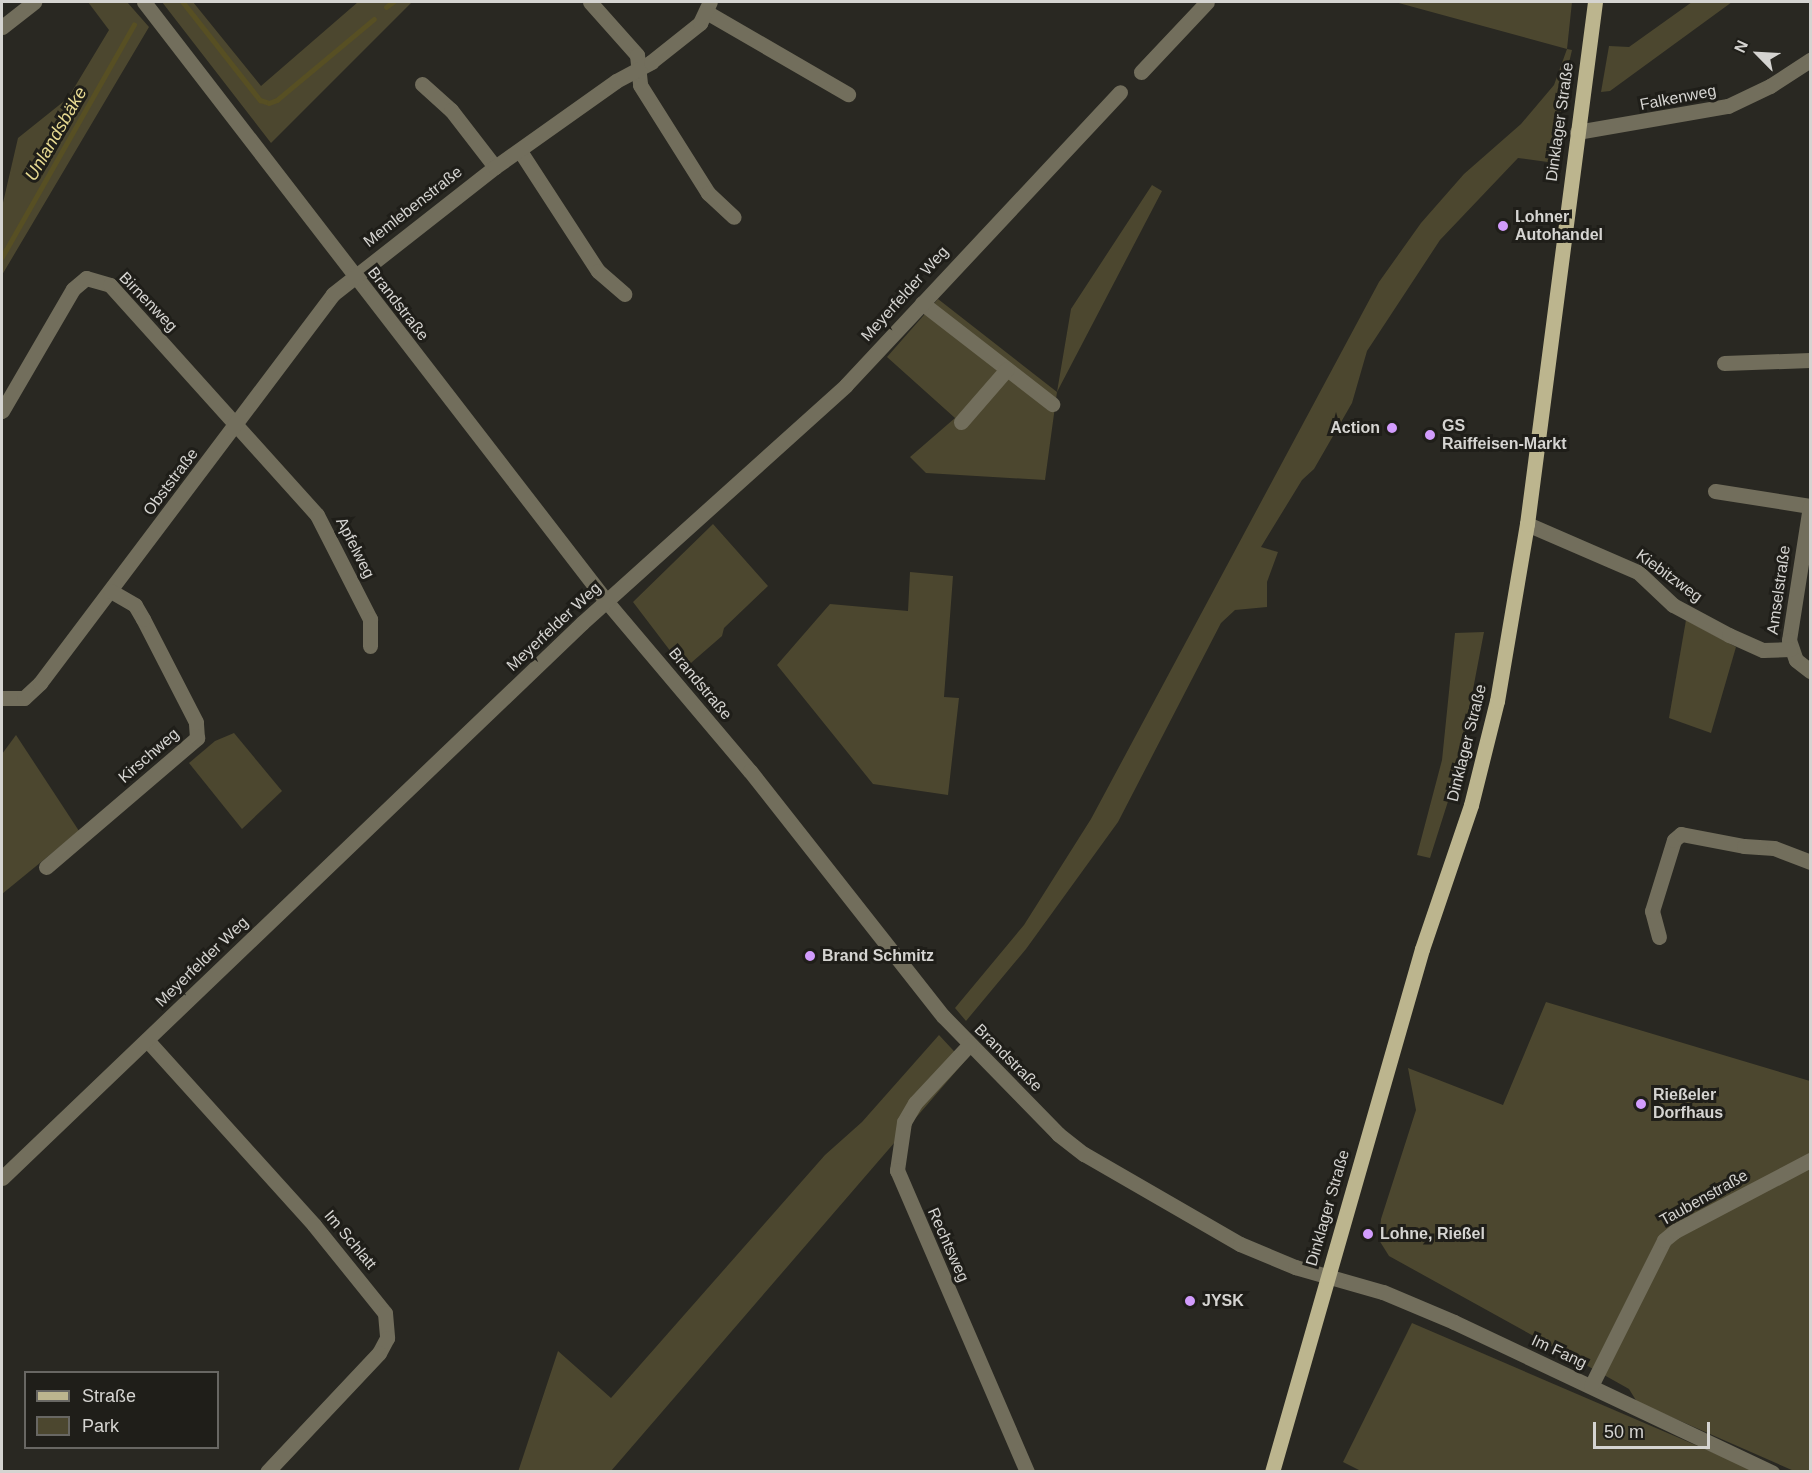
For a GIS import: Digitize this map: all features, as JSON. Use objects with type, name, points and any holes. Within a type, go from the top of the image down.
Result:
[{"type":"main road","name":"Dinklager Straße","points":[[1272,1472],[1326,1276],[1422,949],[1471,805],[1497,701],[1527,524],[1595,2]]},
{"type":"street","points":[[2,27],[34,2]]},
{"type":"street","name":"Brandstraße","points":[[144,2],[607,602],[750,771],[969,1045],[1058,1134],[1084,1154],[1240,1244],[1326,1276]]},
{"type":"street","points":[[590,2],[637,55],[636,72],[640,85],[708,193],[734,217]]},
{"type":"street","points":[[1141,72],[1207,2]]},
{"type":"street","name":"Memlebenstraße","points":[[354,276],[495,167],[616,81],[636,72],[709,7],[848,94]]},
{"type":"street","name":"Falkenweg","points":[[1577,132],[1728,106],[1770,86],[1810,60]]},
{"type":"street","points":[[422,84],[451,110],[495,167]]},
{"type":"street","name":"Meyerfelder Weg","points":[[2,1178],[607,602],[846,385],[1120,92]]},
{"type":"street","points":[[520,151],[598,271],[624,294]]},
{"type":"street","name":"Obststraße","points":[[6,700],[24,698],[40,683],[333,294],[354,276]]},
{"type":"street","name":"Birnenweg","points":[[2,411],[73,289],[86,278],[97,278],[110,285],[236,425]]},
{"type":"street","points":[[922,303],[1052,404]]},
{"type":"street","points":[[1724,363],[1810,360]]},
{"type":"street","points":[[961,422],[1007,369]]},
{"type":"street","name":"Apfelweg","points":[[236,425],[329,533],[370,620],[370,646]]},
{"type":"street","name":"Amselstraße","points":[[1715,491],[1810,506],[1790,649],[1796,660],[1810,671]]},
{"type":"street","name":"Kiebitzweg","points":[[1527,524],[1638,572],[1673,605],[1729,635],[1763,650],[1790,649]]},
{"type":"street","name":"Kirschweg","points":[[46,867],[196,738],[196,722],[135,605],[111,591]]},
{"type":"street","points":[[1659,937],[1652,911],[1674,840],[1681,834],[1744,846],[1774,848],[1810,862]]},
{"type":"street","name":"Im Schlatt","points":[[147,1040],[314,1225],[385,1313],[387,1338],[379,1353],[267,1472]]},
{"type":"street","name":"Rechtsweg","points":[[969,1045],[915,1103],[904,1122],[897,1170],[1028,1472]]},
{"type":"street","name":"Taubenstraße","points":[[1591,1386],[1664,1240],[1675,1231],[1810,1160]]},
{"type":"street","name":"Im Fang","points":[[1326,1276],[1393,1297],[1591,1386],[1772,1472]]},
{"type":"green space","points":[[88,2],[127,2],[149,27],[2,275],[2,207],[18,138],[68,98],[109,30]]},
{"type":"green space","points":[[162,2],[193,2],[261,86],[358,2],[412,2],[271,143]]},
{"type":"green space","points":[[1395,2],[1572,2],[1567,49]]},
{"type":"green space","points":[[1692,2],[1732,2],[1610,91],[1601,92],[1609,46],[1629,47]]},
{"type":"green space","points":[[1567,49],[1572,50],[1561,98],[1562,123],[1555,163],[1518,158],[1440,240],[1367,351],[1352,403],[1314,469],[1302,480],[1261,547],[1278,552],[1267,582],[1267,607],[1235,610],[1221,623],[1118,822],[1026,949],[966,1021],[955,1008],[1024,925],[1091,819],[1379,282],[1421,223],[1464,174],[1521,124],[1554,85]]},
{"type":"green space","points":[[1152,185],[1162,191],[1057,392],[1071,309]]},
{"type":"green space","points":[[938,299],[1057,392],[1045,480],[926,473],[910,457],[955,418],[887,357]]},
{"type":"green space","points":[[713,524],[768,586],[724,628],[722,636],[684,669],[633,602]]},
{"type":"green space","points":[[910,572],[953,576],[944,697],[959,698],[948,795],[873,784],[777,665],[830,604],[908,611]]},
{"type":"green space","points":[[1686,620],[1736,647],[1711,733],[1669,718]]},
{"type":"green space","points":[[1484,632],[1457,773],[1430,858],[1417,855],[1442,760],[1455,633]]},
{"type":"green space","points":[[234,733],[282,791],[242,829],[189,763],[215,741]]},
{"type":"green space","points":[[16,735],[79,831],[2,894],[2,754]]},
{"type":"green space","points":[[1546,1002],[1810,1081],[1810,1471],[1794,1471],[1637,1402],[1629,1389],[1389,1256],[1379,1240],[1381,1219],[1416,1110],[1408,1068],[1503,1105]]},
{"type":"green space","points":[[939,1035],[964,1062],[611,1471],[518,1472],[558,1351],[611,1398],[825,1155],[862,1122]]},
{"type":"green space","points":[[1412,1323],[1756,1471],[1363,1472],[1343,1462]]},
{"type":"waterway","name":"Unlandsbäke","points":[[183,2],[260,100],[269,103],[277,100],[374,19]]},
{"type":"waterway","name":"Unlandsbäke","points":[[386,7],[393,2]]},
{"type":"waterway","name":"Unlandsbäke","points":[[2,257],[134,25]]},
{"type":"place","name":"Lohner Autohandel","points":[[1503,226]]},
{"type":"place","name":"Action","points":[[1392,428]]},
{"type":"place","name":"GS Raiffeisen-Markt","points":[[1430,435]]},
{"type":"place","name":"Brand Schmitz","points":[[810,956]]},
{"type":"place","name":"Rießeler Dorfhaus","points":[[1641,1104]]},
{"type":"place","name":"Lohne, Rießel","points":[[1368,1234]]},
{"type":"place","name":"JYSK","points":[[1190,1301]]}]
